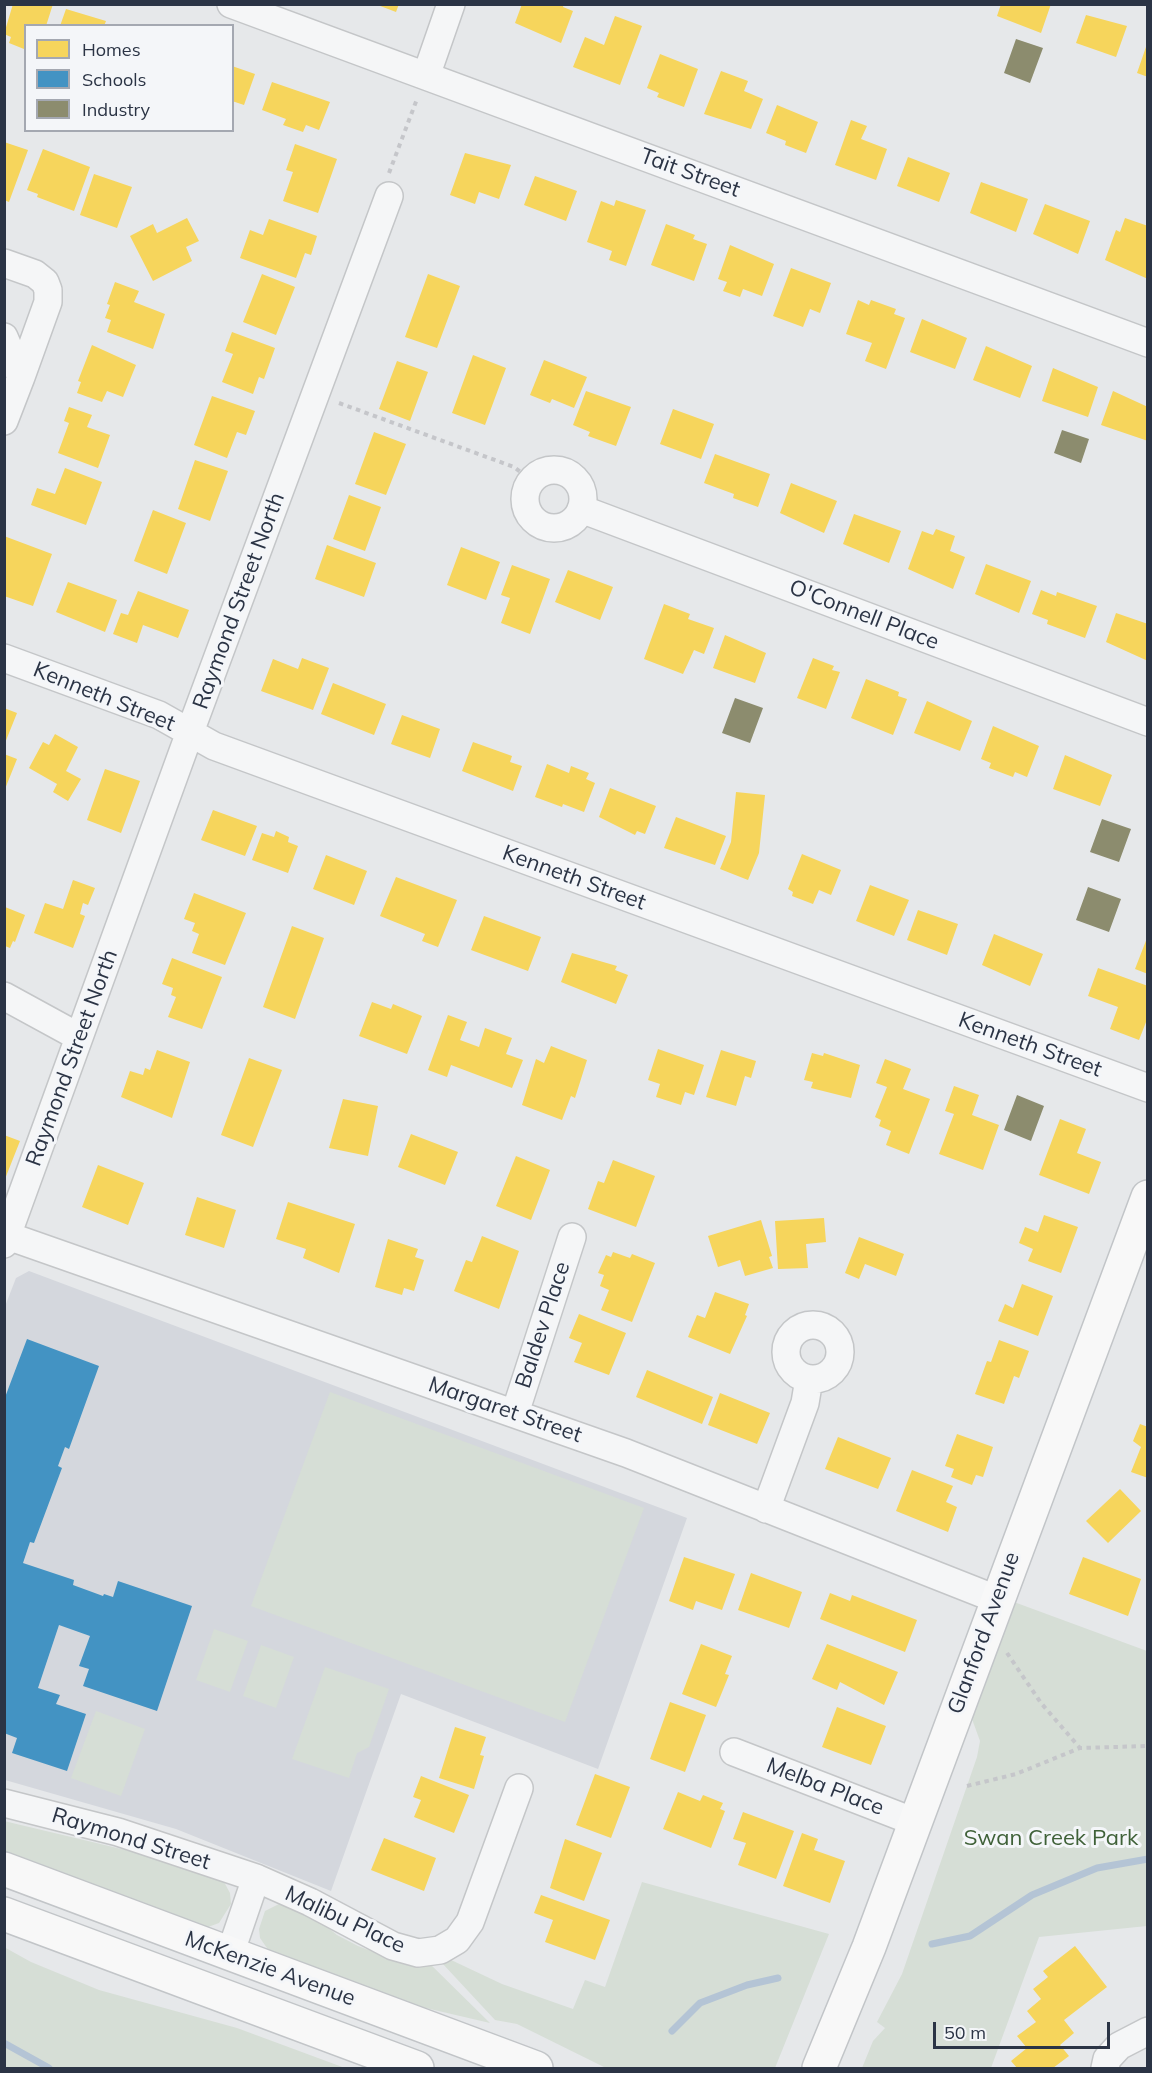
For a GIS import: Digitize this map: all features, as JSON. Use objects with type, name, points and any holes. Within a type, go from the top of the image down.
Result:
[{"type":"main road","name":"Glanford Avenue","points":[[821,2063],[869,1947],[996,1599],[1148,1197]]},
{"type":"main road","name":"McKenzie Avenue","points":[[4,1869],[536,2068]]},
{"type":"main road","name":"McKenzie Avenue","points":[[4,1914],[417,2068]]},
{"type":"street","name":"Tait Street","points":[[231,4],[1148,343]]},
{"type":"street","points":[[426,76],[451,4]]},
{"type":"street","name":"Raymond Street North","points":[[6,1240],[190,732],[389,196]]},
{"type":"street","points":[[4,263],[35,274],[45,282],[48,290],[48,302],[4,421]]},
{"type":"street","points":[[4,337],[21,377]]},
{"type":"street","points":[[555,470],[568,473],[578,483],[583,495],[581,509],[573,521],[560,527],[546,527],[533,520],[526,508],[525,493],[531,480],[541,472],[555,470]]},
{"type":"street","name":"O'Connell Place","points":[[581,509],[1148,722]]},
{"type":"street","name":"Kenneth Street","points":[[4,658],[159,715],[214,746],[1148,1088]]},
{"type":"street","points":[[4,996],[79,1037]]},
{"type":"street","name":"Baldev Place","points":[[514,1413],[572,1237]]},
{"type":"street","name":"Margaret Street","points":[[6,1240],[626,1453],[996,1599]]},
{"type":"street","points":[[766,1509],[805,1403],[809,1379]]},
{"type":"street","name":"Melba Place","points":[[734,1752],[915,1822]]},
{"type":"street","name":"Malibu Place","points":[[230,1954],[256,1878],[310,1902],[393,1946],[418,1953],[440,1950],[457,1940],[470,1922],[519,1788]]},
{"type":"street","name":"Raymond Street","points":[[4,1803],[118,1832],[256,1878]]},
{"type":"street","points":[[1105,2068],[1107,2059],[1119,2046],[1148,2031]]},
{"type":"path","points":[[389,196],[389,172],[426,76]]},
{"type":"path","points":[[315,395],[514,467],[531,480]]},
{"type":"path","points":[[1002,1645],[1041,1703],[1080,1748]]},
{"type":"path","points":[[967,1786],[1016,1774],[1080,1748],[1148,1746]]},
{"type":"shaded area","points":[[29,1271],[687,1518],[598,1769],[401,1694],[331,1891],[176,1829],[5,1780],[4,1309],[16,1278]]},
{"type":"green space","points":[[330,1392],[644,1508],[565,1722],[251,1606]]},
{"type":"green space","name":"Swan Creek Park","points":[[1014,1602],[1147,1651],[1147,1926],[1039,1937],[991,2068],[862,2068],[873,2041],[885,2028],[877,2022],[902,1974],[977,1757],[980,1741],[972,1719],[980,1691]]},
{"type":"green space","points":[[214,1629],[248,1641],[230,1692],[196,1680]]},
{"type":"green space","points":[[261,1645],[294,1657],[276,1708],[243,1696]]},
{"type":"green space","points":[[325,1667],[389,1689],[369,1747],[357,1753],[349,1778],[292,1759]]},
{"type":"green space","points":[[96,1711],[145,1729],[121,1796],[71,1778]]},
{"type":"green space","points":[[4,1821],[176,1862],[213,1874],[224,1882],[230,1893],[231,1904],[219,1923],[208,1927],[194,1926],[5,1853]]},
{"type":"green space","points":[[642,1882],[829,1934],[775,2068],[606,2068],[517,2024],[495,2020],[442,1963],[449,1959],[502,1984],[573,2009],[585,1980],[605,1987]]},
{"type":"green space","points":[[281,1903],[320,1921],[337,1935],[358,1946],[385,1956],[426,1960],[490,2023],[400,2002],[269,1951],[260,1938],[259,1929],[265,1911]]},
{"type":"green space","points":[[4,1947],[31,1962],[99,1990],[237,2028],[345,2068],[5,2068]]},
{"type":"building: Homes","points":[[13,4],[53,4],[47,24],[24,24],[24,49],[9,43],[11,37],[4,34]]},
{"type":"building: Homes","points":[[375,4],[399,4],[396,12]]},
{"type":"building: Homes","points":[[522,4],[564,4],[563,7],[573,11],[561,43],[515,23]]},
{"type":"building: Homes","points":[[1001,4],[1051,4],[1041,33],[997,16]]},
{"type":"building: Homes","points":[[66,9],[106,21],[105,24],[61,24]]},
{"type":"building: Homes","points":[[1086,15],[1127,26],[1116,57],[1076,43]]},
{"type":"building: Homes","points":[[615,16],[642,26],[620,85],[573,67],[585,37],[604,45]]},
{"type":"building: Homes","points":[[1148,44],[1148,77],[1137,73]]},
{"type":"building: Homes","points":[[660,54],[698,69],[684,107],[657,97],[659,93],[647,88]]},
{"type":"building: Homes","points":[[234,67],[255,74],[244,105],[234,102]]},
{"type":"building: Homes","points":[[721,71],[748,81],[744,91],[763,99],[751,129],[704,114]]},
{"type":"building: Homes","points":[[272,82],[330,102],[319,130],[306,125],[303,132],[283,125],[286,119],[262,110]]},
{"type":"building: Homes","points":[[777,105],[818,122],[806,153],[785,145],[786,141],[766,133]]},
{"type":"building: Homes","points":[[851,120],[867,126],[861,139],[887,149],[876,180],[835,165]]},
{"type":"building: Homes","points":[[4,142],[28,150],[9,202],[4,200]]},
{"type":"building: Homes","points":[[295,144],[337,159],[318,213],[283,201],[293,172],[286,170]]},
{"type":"building: Homes","points":[[43,149],[90,167],[74,211],[37,197],[38,194],[27,190]]},
{"type":"building: Homes","points":[[465,153],[511,165],[499,199],[479,192],[475,204],[450,195]]},
{"type":"building: Homes","points":[[908,157],[950,173],[939,202],[897,186]]},
{"type":"building: Homes","points":[[94,174],[132,187],[117,228],[80,215]]},
{"type":"building: Homes","points":[[535,176],[577,191],[566,221],[524,205]]},
{"type":"building: Homes","points":[[981,182],[1028,199],[1016,232],[970,213]]},
{"type":"building: Homes","points":[[616,200],[646,210],[626,266],[609,260],[612,251],[587,242],[601,201],[614,206]]},
{"type":"building: Homes","points":[[1045,204],[1090,221],[1078,254],[1033,234]]},
{"type":"building: Homes","points":[[187,218],[199,241],[186,247],[192,261],[153,281],[130,236],[153,224],[157,233]]},
{"type":"building: Homes","points":[[1125,218],[1148,226],[1148,279],[1105,260],[1116,230],[1120,232]]},
{"type":"building: Homes","points":[[269,219],[317,236],[311,255],[305,253],[296,278],[240,258],[250,230],[263,235]]},
{"type":"building: Homes","points":[[666,224],[695,235],[693,239],[707,244],[694,281],[651,265]]},
{"type":"building: Homes","points":[[730,245],[774,264],[762,296],[743,289],[740,297],[723,291],[727,282],[718,279]]},
{"type":"building: Homes","points":[[791,268],[831,283],[820,313],[810,309],[803,327],[773,316]]},
{"type":"building: Homes","points":[[262,274],[295,287],[276,335],[243,322]]},
{"type":"building: Homes","points":[[428,274],[460,286],[437,348],[405,337]]},
{"type":"building: Homes","points":[[115,282],[139,291],[134,302],[165,314],[153,349],[107,332],[111,320],[105,318],[110,305],[107,304]]},
{"type":"building: Homes","points":[[858,300],[869,305],[871,300],[896,309],[894,314],[905,318],[886,369],[865,361],[872,343],[846,334]]},
{"type":"building: Homes","points":[[922,319],[967,338],[955,369],[910,352]]},
{"type":"building: Homes","points":[[232,332],[275,348],[264,379],[259,377],[253,394],[222,382],[233,354],[225,351]]},
{"type":"building: Homes","points":[[92,345],[136,365],[123,397],[107,391],[102,402],[77,393],[81,382],[78,381]]},
{"type":"building: Homes","points":[[986,346],[1032,366],[1020,398],[973,380]]},
{"type":"building: Homes","points":[[473,355],[506,368],[485,425],[452,413]]},
{"type":"building: Homes","points":[[544,360],[587,377],[574,408],[552,399],[550,403],[530,395]]},
{"type":"building: Homes","points":[[397,361],[428,372],[410,421],[379,409]]},
{"type":"building: Homes","points":[[1053,368],[1098,387],[1088,417],[1042,401]]},
{"type":"building: Homes","points":[[586,391],[631,407],[616,446],[588,436],[590,432],[573,425]]},
{"type":"building: Homes","points":[[1113,391],[1148,407],[1148,441],[1101,425]]},
{"type":"building: Homes","points":[[212,396],[255,411],[246,435],[237,432],[227,458],[194,445]]},
{"type":"building: Homes","points":[[69,407],[92,415],[87,427],[110,435],[98,468],[58,453],[69,423],[64,421]]},
{"type":"building: Homes","points":[[673,409],[714,424],[701,459],[660,444]]},
{"type":"building: Homes","points":[[374,432],[406,444],[386,495],[355,484]]},
{"type":"building: Homes","points":[[715,454],[770,474],[758,507],[733,498],[734,494],[704,483]]},
{"type":"building: Homes","points":[[195,460],[228,471],[210,521],[178,509]]},
{"type":"building: Homes","points":[[65,468],[102,482],[86,525],[31,505],[37,488],[55,494]]},
{"type":"building: Homes","points":[[791,483],[837,501],[824,533],[780,513]]},
{"type":"building: Homes","points":[[349,495],[381,507],[365,551],[333,539]]},
{"type":"building: Homes","points":[[153,510],[186,523],[167,574],[134,561]]},
{"type":"building: Homes","points":[[854,514],[901,531],[889,563],[843,544]]},
{"type":"building: Homes","points":[[936,529],[955,536],[950,551],[965,557],[953,589],[908,569],[922,531],[933,535]]},
{"type":"building: Homes","points":[[4,536],[52,554],[33,606],[4,596]]},
{"type":"building: Homes","points":[[327,545],[376,563],[364,597],[315,579]]},
{"type":"building: Homes","points":[[461,547],[500,562],[486,600],[447,585]]},
{"type":"building: Homes","points":[[986,564],[1031,581],[1019,613],[975,594]]},
{"type":"building: Homes","points":[[512,565],[550,579],[530,634],[501,623],[510,598],[501,595]]},
{"type":"building: Homes","points":[[568,570],[613,587],[600,620],[555,602]]},
{"type":"building: Homes","points":[[68,582],[117,600],[105,632],[56,612]]},
{"type":"building: Homes","points":[[1041,590],[1056,596],[1057,592],[1097,606],[1085,638],[1047,624],[1048,620],[1032,614]]},
{"type":"building: Homes","points":[[138,591],[189,610],[178,638],[143,625],[137,643],[113,634],[121,613],[128,615]]},
{"type":"building: Homes","points":[[664,604],[690,614],[688,619],[714,628],[704,654],[694,650],[683,674],[644,659]]},
{"type":"building: Homes","points":[[1116,613],[1148,624],[1148,661],[1106,642]]},
{"type":"building: Homes","points":[[725,635],[766,653],[755,683],[713,668]]},
{"type":"building: Homes","points":[[302,658],[329,668],[313,710],[261,691],[273,659],[298,669]]},
{"type":"building: Homes","points":[[813,658],[834,666],[832,670],[840,672],[826,709],[797,698]]},
{"type":"building: Homes","points":[[866,679],[899,692],[898,696],[907,699],[893,735],[851,718]]},
{"type":"building: Homes","points":[[333,683],[386,704],[374,735],[321,714]]},
{"type":"building: Homes","points":[[927,701],[972,721],[960,751],[914,733]]},
{"type":"building: Homes","points":[[4,708],[17,713],[5,743],[4,743]]},
{"type":"building: Homes","points":[[402,715],[440,729],[430,758],[391,744]]},
{"type":"building: Homes","points":[[993,726],[1039,746],[1027,777],[1015,772],[1013,777],[989,768],[991,763],[981,759]]},
{"type":"building: Homes","points":[[55,734],[78,747],[66,771],[81,779],[68,801],[53,792],[57,784],[29,768],[43,742],[49,745]]},
{"type":"building: Homes","points":[[473,742],[512,756],[510,762],[522,766],[513,791],[462,771]]},
{"type":"building: Homes","points":[[4,754],[17,759],[5,789],[4,789]]},
{"type":"building: Homes","points":[[1065,755],[1112,775],[1100,806],[1053,789]]},
{"type":"building: Homes","points":[[547,764],[569,773],[571,766],[589,773],[586,779],[595,783],[584,812],[535,797]]},
{"type":"building: Homes","points":[[105,769],[140,781],[121,833],[87,820]]},
{"type":"building: Homes","points":[[610,788],[656,806],[645,834],[637,831],[635,835],[599,817]]},
{"type":"building: Homes","points":[[736,792],[765,795],[759,853],[748,880],[720,869],[731,842]]},
{"type":"building: Homes","points":[[213,810],[257,826],[245,856],[201,840]]},
{"type":"building: Homes","points":[[676,817],[726,836],[715,865],[664,848]]},
{"type":"building: Homes","points":[[276,831],[289,837],[288,842],[298,846],[288,873],[252,860],[262,833],[274,837]]},
{"type":"building: Homes","points":[[802,854],[841,870],[831,895],[819,890],[813,904],[792,896],[793,892],[788,889]]},
{"type":"building: Homes","points":[[326,855],[367,871],[354,905],[313,889]]},
{"type":"building: Homes","points":[[396,877],[457,900],[438,947],[422,941],[425,934],[380,916]]},
{"type":"building: Homes","points":[[73,880],[95,888],[88,905],[83,903],[80,914],[85,916],[73,948],[34,933],[45,903],[63,909]]},
{"type":"building: Homes","points":[[870,885],[909,900],[894,936],[856,921]]},
{"type":"building: Homes","points":[[194,893],[246,913],[225,965],[192,953],[199,934],[192,931],[195,923],[184,919]]},
{"type":"building: Homes","points":[[5,907],[25,915],[15,942],[13,941],[10,948],[5,946]]},
{"type":"building: Homes","points":[[918,910],[958,924],[947,955],[907,940]]},
{"type":"building: Homes","points":[[484,916],[541,937],[528,971],[471,950]]},
{"type":"building: Homes","points":[[292,926],[324,938],[295,1019],[263,1007]]},
{"type":"building: Homes","points":[[994,934],[1043,954],[1030,986],[982,965]]},
{"type":"building: Homes","points":[[1148,938],[1148,974],[1135,969]]},
{"type":"building: Homes","points":[[572,953],[617,966],[615,970],[628,975],[616,1004],[561,982]]},
{"type":"building: Homes","points":[[172,958],[222,977],[202,1029],[168,1017],[176,997],[171,995],[173,988],[162,984]]},
{"type":"building: Homes","points":[[1098,968],[1148,986],[1148,1017],[1139,1040],[1110,1029],[1118,1007],[1088,996]]},
{"type":"building: Homes","points":[[372,1002],[391,1009],[393,1004],[422,1016],[407,1054],[359,1036]]},
{"type":"building: Homes","points":[[448,1015],[467,1022],[460,1040],[479,1047],[485,1028],[512,1038],[506,1054],[523,1060],[512,1088],[451,1065],[447,1077],[428,1070]]},
{"type":"building: Homes","points":[[551,1046],[587,1060],[575,1098],[571,1096],[562,1120],[522,1105],[536,1059],[544,1063]]},
{"type":"building: Homes","points":[[658,1049],[704,1065],[694,1095],[685,1092],[681,1105],[656,1097],[660,1084],[648,1080]]},
{"type":"building: Homes","points":[[157,1050],[190,1062],[172,1118],[121,1097],[130,1071],[143,1075],[145,1068],[150,1070]]},
{"type":"building: Homes","points":[[721,1050],[756,1061],[751,1078],[745,1076],[736,1106],[706,1097]]},
{"type":"building: Homes","points":[[812,1053],[823,1056],[824,1053],[860,1065],[851,1098],[811,1088],[813,1082],[804,1080]]},
{"type":"building: Homes","points":[[249,1058],[282,1070],[253,1147],[221,1135]]},
{"type":"building: Homes","points":[[885,1059],[911,1069],[903,1089],[930,1099],[909,1154],[886,1145],[891,1131],[879,1126],[881,1120],[875,1117],[887,1087],[876,1083]]},
{"type":"building: Homes","points":[[954,1086],[979,1095],[972,1115],[999,1125],[983,1170],[939,1154],[954,1114],[945,1111]]},
{"type":"building: Homes","points":[[343,1099],[378,1106],[368,1156],[329,1148]]},
{"type":"building: Homes","points":[[1060,1119],[1086,1129],[1077,1153],[1101,1162],[1089,1194],[1039,1175]]},
{"type":"building: Homes","points":[[411,1134],[458,1152],[445,1185],[398,1167]]},
{"type":"building: Homes","points":[[4,1135],[20,1141],[5,1179],[4,1179]]},
{"type":"building: Homes","points":[[516,1156],[550,1170],[531,1220],[496,1206]]},
{"type":"building: Homes","points":[[613,1160],[655,1176],[636,1227],[588,1209],[598,1181],[604,1183]]},
{"type":"building: Homes","points":[[98,1165],[144,1183],[128,1225],[82,1207]]},
{"type":"building: Homes","points":[[197,1197],[236,1210],[224,1248],[185,1235]]},
{"type":"building: Homes","points":[[288,1202],[355,1224],[339,1273],[303,1258],[306,1249],[276,1239]]},
{"type":"building: Homes","points":[[1044,1215],[1078,1227],[1061,1273],[1028,1261],[1033,1249],[1019,1243],[1025,1227],[1038,1232]]},
{"type":"building: Homes","points":[[824,1218],[826,1242],[806,1244],[808,1268],[778,1269],[775,1221]]},
{"type":"building: Homes","points":[[761,1220],[772,1256],[769,1257],[773,1268],[745,1276],[740,1260],[718,1267],[708,1236]]},
{"type":"building: Homes","points":[[482,1236],[519,1251],[499,1309],[454,1291],[466,1260],[472,1262]]},
{"type":"building: Homes","points":[[859,1237],[904,1254],[896,1276],[865,1264],[859,1279],[845,1273]]},
{"type":"building: Homes","points":[[388,1239],[418,1249],[415,1257],[424,1260],[414,1291],[404,1288],[402,1295],[375,1287]]},
{"type":"building: Homes","points":[[613,1252],[630,1258],[632,1254],[655,1263],[632,1322],[601,1310],[609,1290],[600,1286],[604,1275],[598,1273],[606,1255],[611,1257]]},
{"type":"building: Homes","points":[[1022,1284],[1053,1296],[1038,1336],[998,1321],[1005,1304],[1013,1308]]},
{"type":"building: Homes","points":[[715,1292],[749,1304],[745,1315],[747,1316],[730,1354],[688,1337],[697,1315],[705,1318]]},
{"type":"building: Homes","points":[[579,1314],[626,1333],[609,1375],[574,1362],[582,1343],[569,1338]]},
{"type":"building: Homes","points":[[999,1340],[1029,1351],[1019,1378],[1014,1376],[1004,1404],[975,1394],[987,1361],[991,1362]]},
{"type":"building: Homes","points":[[647,1370],[713,1397],[702,1424],[636,1397]]},
{"type":"building: Homes","points":[[720,1393],[770,1413],[757,1444],[708,1425]]},
{"type":"building: Homes","points":[[1140,1424],[1148,1427],[1148,1478],[1131,1472],[1141,1447],[1133,1441]]},
{"type":"building: Homes","points":[[957,1434],[993,1447],[983,1477],[976,1475],[972,1485],[951,1477],[954,1469],[945,1466]]},
{"type":"building: Homes","points":[[838,1437],[891,1458],[878,1489],[825,1469]]},
{"type":"building: Homes","points":[[912,1470],[953,1486],[946,1502],[957,1507],[948,1532],[896,1511]]},
{"type":"building: Homes","points":[[1120,1489],[1141,1511],[1108,1543],[1086,1521]]},
{"type":"building: Homes","points":[[684,1557],[735,1574],[722,1610],[696,1601],[693,1610],[669,1601]]},
{"type":"building: Homes","points":[[1083,1557],[1141,1579],[1128,1616],[1069,1594]]},
{"type":"building: Homes","points":[[751,1573],[802,1592],[789,1628],[738,1610]]},
{"type":"building: Homes","points":[[830,1593],[850,1601],[852,1595],[917,1620],[905,1652],[820,1619]]},
{"type":"building: Homes","points":[[701,1644],[732,1656],[725,1674],[729,1675],[716,1707],[682,1694]]},
{"type":"building: Homes","points":[[827,1644],[898,1672],[884,1705],[840,1682],[837,1690],[812,1679]]},
{"type":"building: Homes","points":[[670,1702],[706,1715],[685,1772],[650,1759]]},
{"type":"building: Homes","points":[[837,1707],[886,1726],[871,1765],[822,1747]]},
{"type":"building: Homes","points":[[455,1727],[486,1737],[480,1755],[484,1756],[474,1789],[439,1778]]},
{"type":"building: Homes","points":[[595,1774],[630,1787],[611,1838],[576,1825]]},
{"type":"building: Homes","points":[[421,1776],[469,1795],[454,1833],[414,1817],[421,1800],[413,1797]]},
{"type":"building: Homes","points":[[678,1792],[700,1801],[703,1795],[723,1803],[720,1809],[725,1811],[711,1848],[663,1829]]},
{"type":"building: Homes","points":[[743,1812],[794,1831],[776,1879],[738,1865],[746,1843],[733,1839]]},
{"type":"building: Homes","points":[[802,1833],[818,1839],[814,1850],[845,1861],[830,1903],[783,1886]]},
{"type":"building: Homes","points":[[384,1838],[436,1858],[424,1891],[371,1870]]},
{"type":"building: Homes","points":[[565,1839],[602,1853],[584,1901],[550,1888]]},
{"type":"building: Homes","points":[[541,1895],[610,1920],[595,1960],[545,1942],[553,1920],[534,1913]]},
{"type":"building: Homes","points":[[1075,1946],[1107,1987],[1064,2020],[1074,2033],[1060,2045],[1069,2056],[1053,2068],[1017,2068],[1011,2061],[1027,2048],[1017,2036],[1036,2022],[1027,2011],[1041,1999],[1033,1989],[1048,1977],[1043,1971]]},
{"type":"building: Schools","points":[[27,1339],[99,1366],[69,1449],[65,1447],[58,1466],[62,1468],[34,1543],[30,1542],[23,1563],[74,1580],[73,1585],[103,1596],[104,1594],[113,1597],[118,1581],[192,1606],[157,1711],[83,1686],[89,1669],[79,1666],[90,1636],[59,1625],[38,1688],[60,1695],[56,1704],[86,1714],[67,1771],[12,1753],[17,1738],[4,1733],[4,1400]]},
{"type":"building: Industry","points":[[1016,39],[1043,48],[1030,83],[1004,73]]},
{"type":"building: Industry","points":[[1062,430],[1089,439],[1081,463],[1054,453]]},
{"type":"building: Industry","points":[[735,698],[763,708],[750,743],[722,733]]},
{"type":"building: Industry","points":[[1102,819],[1131,829],[1119,862],[1090,852]]},
{"type":"building: Industry","points":[[1088,887],[1121,899],[1109,932],[1076,920]]},
{"type":"building: Industry","points":[[1017,1095],[1044,1106],[1031,1141],[1004,1130]]},
{"type":"waterway","points":[[932,1944],[970,1936],[1032,1895],[1097,1868],[1148,1859]]},
{"type":"waterway","points":[[672,2031],[700,2003],[747,1985],[778,1978]]},
{"type":"waterway","points":[[4,2043],[49,2068]]}]
